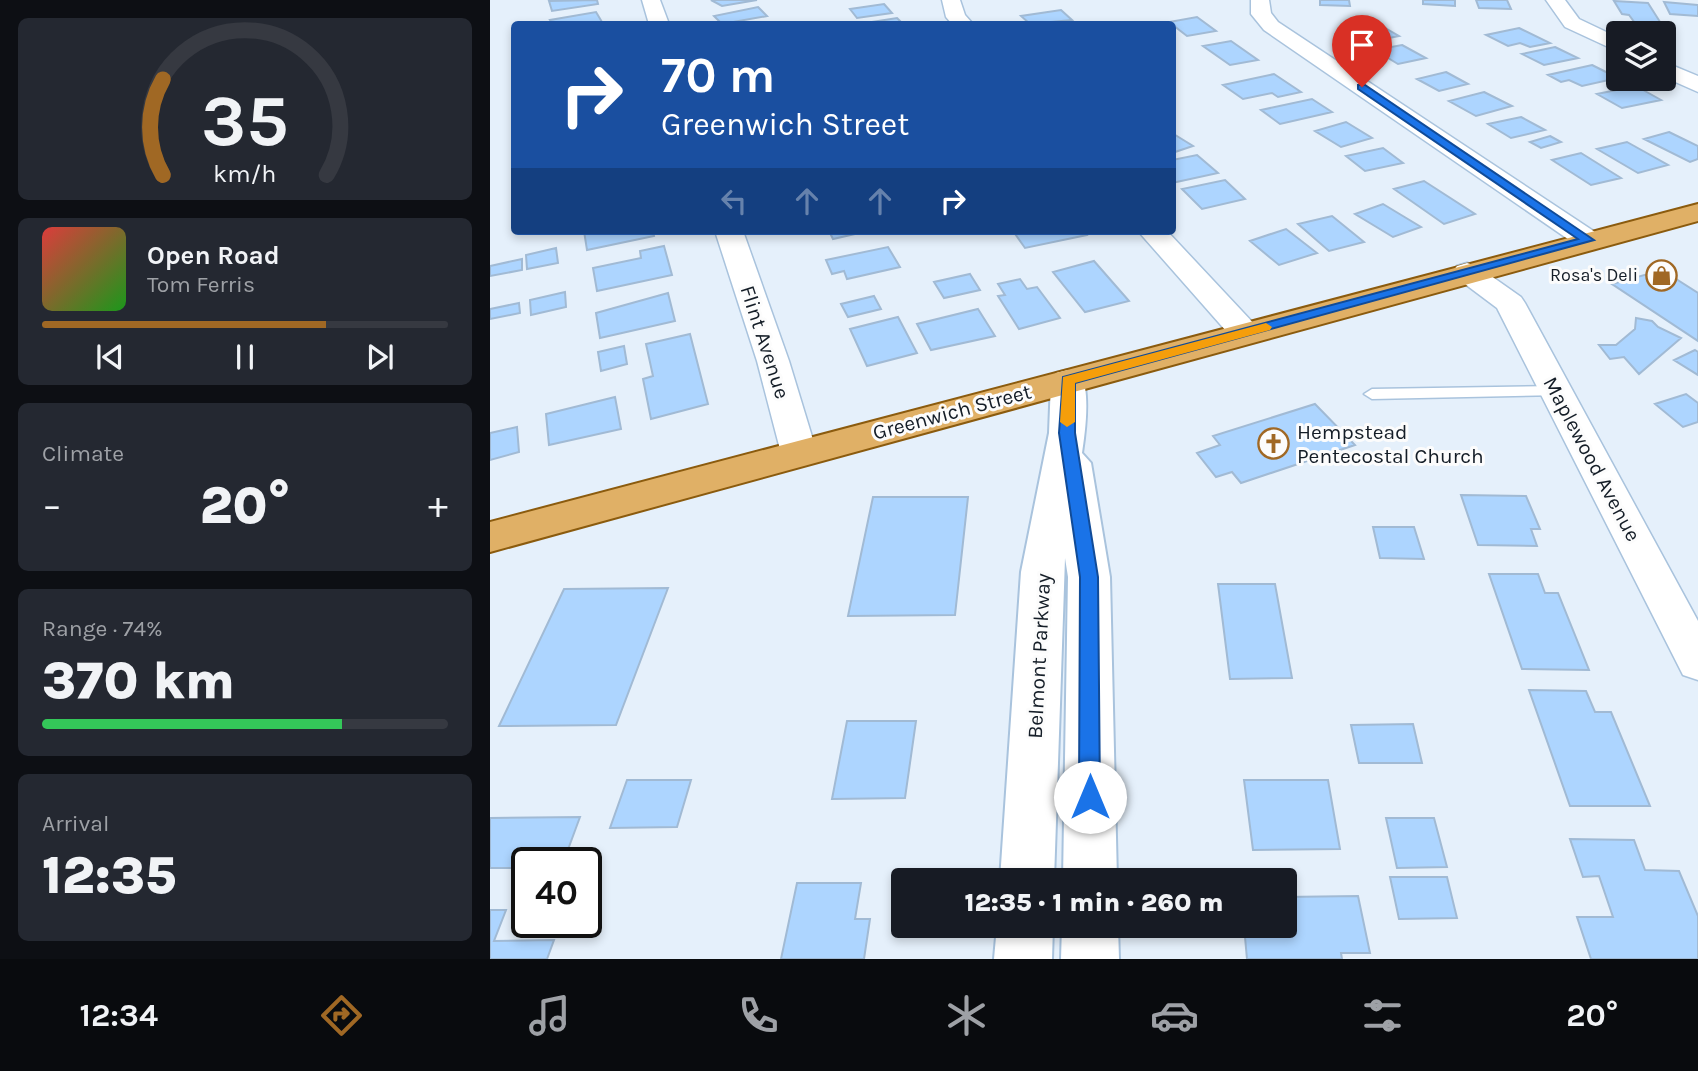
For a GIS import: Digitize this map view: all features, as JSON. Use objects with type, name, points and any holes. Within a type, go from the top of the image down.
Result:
[{"type":"main road","name":"Greenwich Street","points":[[490,537],[1698,212]]},
{"type":"street","points":[[651,0],[658,21]]},
{"type":"street","points":[[951,0],[956,17],[960,21]]},
{"type":"street","points":[[1260,0],[1261,14],[1271,26],[1588,240]]},
{"type":"street","points":[[1555,0],[1572,23],[1606,40]]},
{"type":"street","points":[[1676,74],[1698,85]]},
{"type":"street","name":"Flint Avenue","points":[[730,235],[773,362],[799,453]]},
{"type":"street","points":[[1156,235],[1245,333]]},
{"type":"street","name":"Maplewood Avenue","points":[[1467,272],[1510,303],[1693,641]]},
{"type":"street","name":"Belmont Parkway","points":[[1028,868],[1042,572],[1067,433],[1068,381]]},
{"type":"street","name":"Belmont Parkway","points":[[1067,433],[1089,577],[1090,868]]},
{"type":"street","points":[[1023,959],[1024,938]]},
{"type":"street","points":[[1090,938],[1090,959]]},
{"type":"lane","points":[[1372,394],[1556,391]]},
{"type":"building","points":[[597,0],[598,4],[552,11],[549,1]]},
{"type":"building","points":[[711,0],[757,0],[722,6]]},
{"type":"building","points":[[1320,0],[1349,0],[1350,6],[1320,5]]},
{"type":"building","points":[[1423,0],[1455,0],[1455,6],[1423,4]]},
{"type":"building","points":[[1476,0],[1507,0],[1511,9],[1479,8]]},
{"type":"building","points":[[1614,1],[1648,3],[1659,21],[1634,21],[1629,15],[1622,14]]},
{"type":"building","points":[[1664,2],[1698,5],[1698,16],[1670,14]]},
{"type":"building","points":[[884,4],[892,13],[857,18],[850,9]]},
{"type":"building","points":[[758,7],[767,16],[719,21],[714,16]]},
{"type":"building","points":[[1061,10],[1072,20],[1027,21],[1021,16]]},
{"type":"building","points":[[596,12],[601,21],[551,21]]},
{"type":"building","points":[[1197,17],[1216,31],[1187,36],[1176,27],[1175,21]]},
{"type":"building","points":[[897,18],[900,21],[878,21]]},
{"type":"building","points":[[1380,25],[1399,36],[1364,43],[1346,32]]},
{"type":"building","points":[[1519,28],[1550,43],[1530,47],[1520,43],[1508,46],[1486,35]]},
{"type":"building","points":[[1231,41],[1258,60],[1230,65],[1203,46]]},
{"type":"building","points":[[1402,45],[1426,58],[1398,64],[1375,50]]},
{"type":"building","points":[[1555,47],[1578,58],[1544,65],[1522,54]]},
{"type":"building","points":[[1592,65],[1606,72],[1606,81],[1582,86],[1569,80],[1561,82],[1548,75]]},
{"type":"building","points":[[1446,72],[1468,84],[1439,91],[1417,79]]},
{"type":"building","points":[[1274,74],[1301,92],[1278,97],[1272,93],[1243,99],[1223,85]]},
{"type":"building","points":[[1645,91],[1661,100],[1622,108],[1597,94]]},
{"type":"building","points":[[1484,92],[1512,106],[1476,116],[1449,101]]},
{"type":"building","points":[[1312,99],[1332,112],[1280,124],[1261,110]]},
{"type":"building","points":[[1521,117],[1545,130],[1511,138],[1488,124]]},
{"type":"building","points":[[1346,122],[1372,138],[1341,147],[1315,131]]},
{"type":"building","points":[[1669,132],[1698,146],[1698,159],[1690,162],[1644,139]]},
{"type":"building","points":[[1176,135],[1193,146],[1176,152]]},
{"type":"building","points":[[1550,136],[1561,142],[1541,148],[1530,142]]},
{"type":"building","points":[[1627,142],[1668,165],[1638,173],[1597,149]]},
{"type":"building","points":[[1383,148],[1403,163],[1365,171],[1346,156]]},
{"type":"building","points":[[1581,153],[1621,178],[1591,185],[1552,160]]},
{"type":"building","points":[[1197,155],[1218,173],[1176,182],[1176,159]]},
{"type":"building","points":[[1225,180],[1245,199],[1202,209],[1182,189]]},
{"type":"building","points":[[1424,181],[1475,214],[1444,224],[1394,189]]},
{"type":"building","points":[[1383,204],[1421,227],[1393,237],[1355,214]]},
{"type":"building","points":[[1332,216],[1364,242],[1329,251],[1298,224]]},
{"type":"building","points":[[1286,229],[1317,253],[1279,265],[1250,241]]},
{"type":"building","points":[[585,235],[654,235],[654,236],[587,250]]},
{"type":"building","points":[[831,235],[850,235],[833,239]]},
{"type":"building","points":[[1016,235],[1087,235],[1025,248]]},
{"type":"building","points":[[664,246],[672,275],[597,291],[593,268],[641,258],[640,251]]},
{"type":"building","points":[[888,247],[900,267],[847,279],[844,271],[832,274],[826,260]]},
{"type":"building","points":[[556,248],[558,263],[527,269],[526,255]]},
{"type":"building","points":[[522,259],[522,270],[490,276],[490,266]]},
{"type":"building","points":[[1094,261],[1129,301],[1085,312],[1053,272]]},
{"type":"building","points":[[1662,270],[1698,293],[1698,341],[1612,284]]},
{"type":"building","points":[[970,274],[980,290],[944,298],[934,282]]},
{"type":"building","points":[[1020,279],[1027,289],[1037,287],[1060,318],[1019,329],[998,296],[1005,295],[998,284]]},
{"type":"building","points":[[565,292],[566,307],[531,315],[530,300]]},
{"type":"building","points":[[668,293],[675,321],[600,338],[596,313]]},
{"type":"building","points":[[874,296],[881,309],[848,317],[841,304]]},
{"type":"building","points":[[519,303],[520,313],[490,319],[490,309]]},
{"type":"building","points":[[978,309],[995,336],[931,350],[917,324]]},
{"type":"building","points":[[898,317],[917,353],[867,366],[850,329]]},
{"type":"building","points":[[1636,318],[1652,321],[1658,327],[1681,338],[1639,374],[1624,357],[1610,359],[1599,345],[1616,345],[1635,329]]},
{"type":"building","points":[[690,334],[708,404],[651,419],[643,379],[653,376],[646,344]]},
{"type":"building","points":[[624,346],[627,364],[601,371],[598,352]]},
{"type":"building","points":[[1695,350],[1698,352],[1698,375],[1674,360]]},
{"type":"building","points":[[1686,394],[1698,403],[1698,422],[1683,427],[1655,404]]},
{"type":"building","points":[[615,397],[621,429],[549,445],[546,414]]},
{"type":"building","points":[[1315,404],[1355,445],[1241,483],[1232,472],[1216,477],[1197,453],[1220,445],[1213,436]]},
{"type":"building","points":[[517,427],[519,452],[490,460],[490,433]]},
{"type":"building","points":[[1461,495],[1526,496],[1540,529],[1531,529],[1537,546],[1478,545]]},
{"type":"building","points":[[873,497],[968,497],[955,615],[848,616]]},
{"type":"building","points":[[1373,527],[1414,527],[1424,559],[1380,558]]},
{"type":"building","points":[[1489,574],[1538,574],[1545,593],[1558,593],[1589,670],[1522,669]]},
{"type":"building","points":[[1218,584],[1275,584],[1292,678],[1230,679]]},
{"type":"building","points":[[668,588],[616,725],[499,726],[564,589]]},
{"type":"building","points":[[1529,690],[1586,691],[1595,712],[1611,712],[1650,806],[1570,806]]},
{"type":"building","points":[[847,721],[916,721],[905,798],[832,799]]},
{"type":"building","points":[[1413,724],[1422,763],[1359,763],[1351,725]]},
{"type":"building","points":[[627,780],[691,780],[677,827],[610,828]]},
{"type":"building","points":[[1244,780],[1328,780],[1340,849],[1253,850]]},
{"type":"building","points":[[580,817],[569,847],[511,847],[511,868],[490,868],[490,818]]},
{"type":"building","points":[[1386,818],[1434,818],[1447,867],[1397,868]]},
{"type":"building","points":[[1570,839],[1634,840],[1645,870],[1679,871],[1698,916],[1698,959],[1591,959],[1577,917],[1613,917],[1599,876],[1583,877]]},
{"type":"building","points":[[1390,877],[1447,877],[1457,918],[1399,919]]},
{"type":"building","points":[[797,883],[861,883],[855,919],[870,919],[864,959],[781,959]]},
{"type":"building","points":[[1358,896],[1370,953],[1341,953],[1342,959],[1247,959],[1245,938],[1297,938],[1297,897]]},
{"type":"building","points":[[490,910],[506,910],[494,941],[554,940],[547,959],[490,959]]},
{"type":"slow traffic","points":[[1067,422],[1068,381],[1266,327]]},
{"type":"place","name":"Rosa's Deli","points":[[1661,275]]},
{"type":"place","name":"Hempstead Pentecostal Church","points":[[1274,444]]},
{"type":"route","points":[[1090,797],[1089,577],[1067,433],[1068,381],[1588,240],[1362,87]]}]
